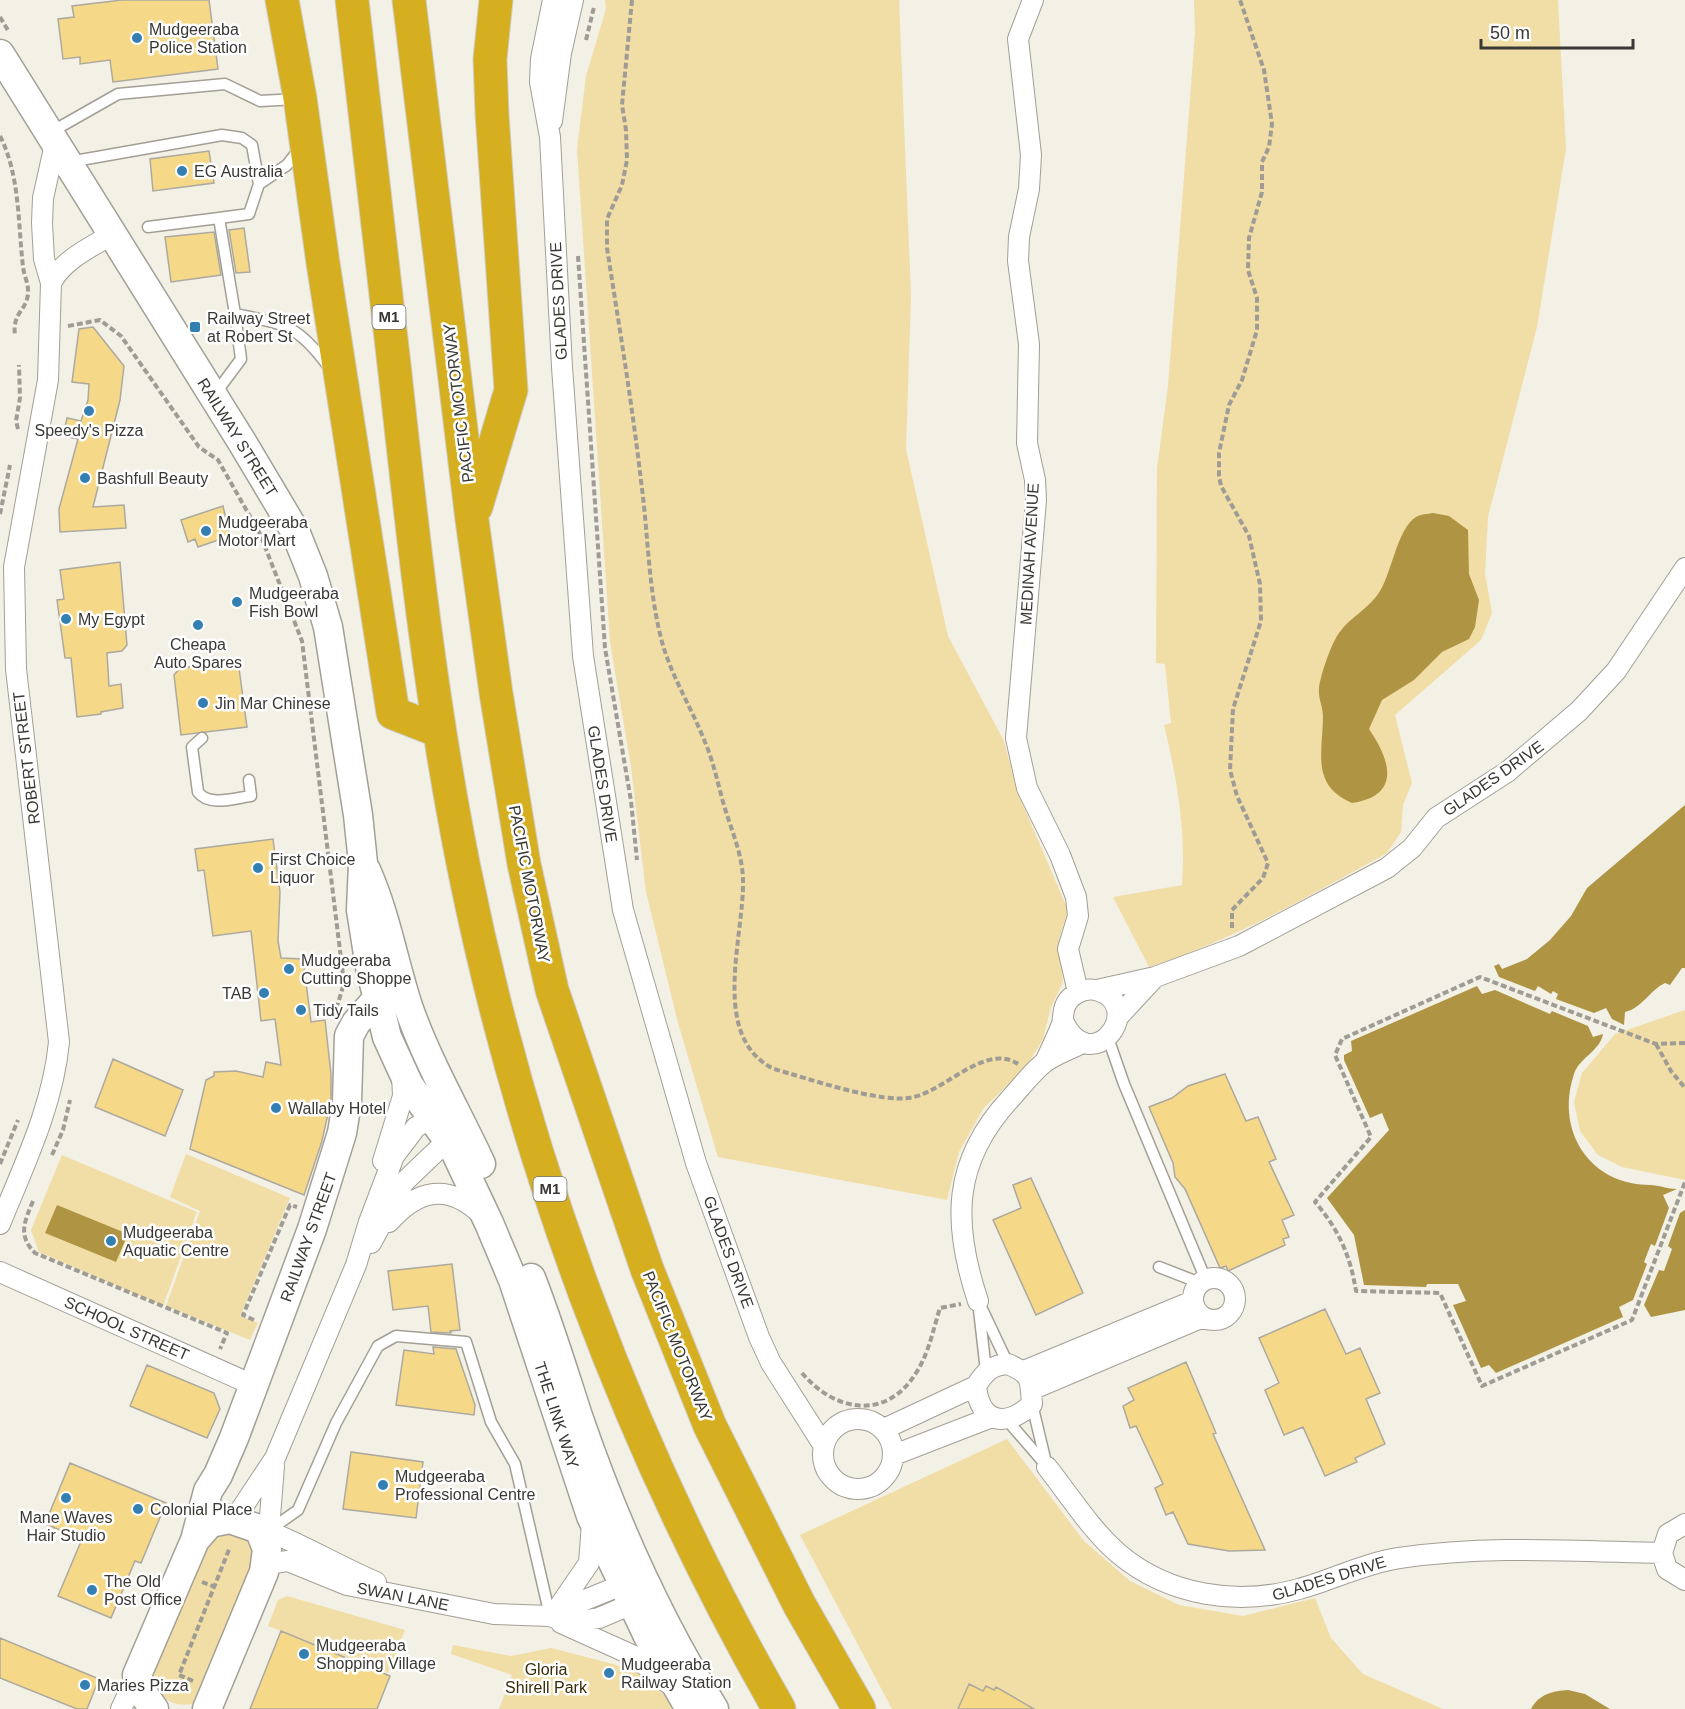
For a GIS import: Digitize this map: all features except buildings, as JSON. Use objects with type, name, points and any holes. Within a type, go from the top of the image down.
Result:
[{"type":"highway","points":[[282,0],[300,98],[393,712],[439,731]]},
{"type":"highway","name":"M1","points":[[352,0],[423,624],[439,731],[464,869],[495,1003],[531,1132],[570,1251],[648,1451],[702,1564],[779,1709]]},
{"type":"highway","name":"PACIFIC MOTORWAY","points":[[409,0],[472,520],[524,864],[556,1001],[644,1259],[710,1426],[799,1604],[859,1709]]},
{"type":"highway","points":[[472,520],[511,390],[492,114],[490,58],[496,0]]},
{"type":"main road","name":"RAILWAY STREET","points":[[0,54],[295,531],[322,604],[347,738],[363,863],[361,910],[377,999],[387,1037],[400,1069],[447,1126]]},
{"type":"main road","name":"RAILWAY STREET","points":[[363,863],[382,906],[404,990],[447,1126]]},
{"type":"main road","name":"RAILWAY STREET","points":[[142,1700],[195,1540],[207,1491],[219,1475],[253,1385],[309,1214],[333,1170],[345,1119],[349,1036],[356,1023],[377,999]]},
{"type":"main road","name":"THE LINK WAY","points":[[447,1126],[513,1280],[591,1516],[633,1591],[687,1704]]},
{"type":"main road","points":[[447,1126],[536,1293],[624,1537],[633,1591],[681,1655],[714,1709]]},
{"type":"main road","points":[[219,1475],[222,1498],[255,1535]]},
{"type":"main road","name":"RAILWAY STREET","points":[[195,1540],[210,1523],[255,1535],[206,1701]]},
{"type":"street","name":"GLADES DRIVE","points":[[553,0],[540,74],[543,105],[550,137],[562,367],[583,656],[622,910],[696,1163],[759,1337],[771,1363],[797,1400],[824,1446],[824,1461],[829,1474],[840,1484],[854,1489],[868,1488],[881,1481],[890,1470],[894,1455]]},
{"type":"street","name":"GLADES DRIVE","points":[[550,137],[561,53],[573,0]]},
{"type":"street","name":"MEDINAH AVENUE","points":[[1033,0],[1018,39],[1031,155],[1029,189],[1019,237],[1018,261],[1029,344],[1027,443],[1035,480],[1036,500],[1016,738],[1027,788],[1060,855],[1076,897],[1078,916],[1068,949],[1070,965],[1088,991]]},
{"type":"street","name":"ROBERT STREET","points":[[0,1224],[50,1093],[58,1042],[16,669],[13,610],[18,535],[48,380],[51,283],[44,259],[42,223],[43,198],[57,147]]},
{"type":"street","points":[[51,283],[57,271],[69,261],[111,235]]},
{"type":"street","name":"GLADES DRIVE","points":[[978,1300],[964,1251],[960,1219],[967,1166],[977,1142],[992,1119],[1045,1062],[1063,1021],[1064,1009],[1069,999],[1088,991],[1155,977],[1239,946],[1387,868],[1412,848],[1436,818],[1538,749],[1580,711],[1616,671],[1685,568]]},
{"type":"street","name":"GLADES DRIVE","points":[[1045,1062],[1082,1043],[1096,1044],[1108,1038],[1116,1028],[1118,1017],[1155,977]]},
{"type":"street","points":[[1088,991],[1112,1000],[1118,1017]]},
{"type":"street","points":[[1063,1021],[1070,1035],[1082,1043]]},
{"type":"street","name":"RAILWAY STREET","points":[[362,1257],[380,1169],[403,1096],[404,1085],[400,1069]]},
{"type":"street","name":"RAILWAY STREET","points":[[369,1222],[397,1151],[416,1127],[447,1126]]},
{"type":"street","name":"RAILWAY STREET","points":[[255,1535],[275,1458],[362,1257],[404,1182],[447,1126]]},
{"type":"street","name":"RAILWAY STREET","points":[[362,1257],[399,1211],[426,1195],[447,1193],[458,1196],[489,1222]]},
{"type":"street","name":"SCHOOL STREET","points":[[0,1272],[253,1385]]},
{"type":"street","points":[[884,1429],[981,1379],[996,1365],[1016,1368],[1200,1295]]},
{"type":"street","points":[[824,1446],[829,1434],[838,1425],[849,1420],[862,1419],[873,1422],[884,1429],[892,1441],[894,1455],[1000,1419],[1021,1415],[1033,1397],[1200,1295]]},
{"type":"street","name":"GLADES DRIVE","points":[[1016,1368],[1033,1397]]},
{"type":"street","name":"GLADES DRIVE","points":[[981,1379],[980,1406],[1000,1419]]},
{"type":"street","name":"GLADES DRIVE","points":[[797,1400],[838,1425]]},
{"type":"street","name":"RAILWAY STREET","points":[[255,1535],[275,1458]]},
{"type":"street","name":"GLADES DRIVE","points":[[1047,1467],[1104,1539],[1120,1555],[1172,1585],[1215,1596],[1261,1598],[1299,1590],[1396,1558],[1481,1550],[1662,1553]]},
{"type":"street","points":[[554,1616],[589,1563],[591,1516]]},
{"type":"street","points":[[1685,1524],[1668,1534],[1662,1553],[1667,1569],[1685,1580]]},
{"type":"street","points":[[255,1535],[336,1565],[406,1595]]},
{"type":"street","name":"SWAN LANE","points":[[255,1535],[274,1563],[288,1561],[347,1585],[494,1614],[554,1616],[569,1623],[582,1622],[606,1616],[633,1591]]},
{"type":"street","name":"SWAN LANE","points":[[554,1616],[575,1632],[639,1659],[687,1704]]},
{"type":"lane","points":[[57,147],[118,94],[225,84],[260,101],[300,98]]},
{"type":"lane","points":[[57,147],[222,135],[242,138],[252,145],[260,184],[249,214],[148,227]]},
{"type":"lane","points":[[260,184],[287,165],[305,141]]},
{"type":"lane","points":[[213,397],[241,359],[219,218]]},
{"type":"lane","points":[[235,314],[287,325],[309,340],[342,386]]},
{"type":"lane","points":[[202,738],[192,747],[198,792],[201,796],[213,801],[251,796],[249,780]]},
{"type":"lane","points":[[1108,1038],[1200,1295]]},
{"type":"lane","points":[[1159,1267],[1200,1295]]},
{"type":"lane","name":"GLADES DRIVE","points":[[978,1300],[1016,1368]]},
{"type":"lane","name":"GLADES DRIVE","points":[[978,1300],[981,1379]]},
{"type":"lane","points":[[255,1535],[284,1521],[298,1510],[336,1424],[378,1346],[396,1336],[466,1342],[491,1422],[515,1464],[554,1616]]},
{"type":"lane","name":"GLADES DRIVE","points":[[1033,1397],[1047,1467]]},
{"type":"lane","name":"GLADES DRIVE","points":[[1000,1419],[1047,1467]]},
{"type":"path","points":[[585,45],[594,0]]},
{"type":"path","points":[[632,0],[621,105],[626,130],[627,160],[622,185],[608,219],[607,248],[641,481],[659,632],[673,677],[705,742],[740,856],[743,878],[734,985],[735,1009],[740,1031],[754,1055],[774,1069],[888,1096],[914,1097],[947,1083],[983,1060],[993,1057],[1012,1060],[1032,1077]]},
{"type":"path","points":[[1239,946],[1230,919],[1232,910],[1263,878],[1268,863],[1238,796],[1230,770],[1233,709],[1259,634],[1261,607],[1252,544],[1243,520],[1221,486],[1219,464],[1228,405],[1242,380],[1257,330],[1257,298],[1248,270],[1249,238],[1262,192],[1262,162],[1269,147],[1272,124],[1264,70],[1240,0]]},
{"type":"path","points":[[0,136],[13,170],[23,271],[28,289],[26,301],[14,322],[15,336]]},
{"type":"path","points":[[578,248],[605,648],[631,801],[638,869]]},
{"type":"path","points":[[60,328],[100,320],[121,336],[193,440],[218,460],[260,534],[270,557],[302,641],[344,983],[343,992],[333,1016]]},
{"type":"path","points":[[19,365],[20,398],[15,421],[19,432]]},
{"type":"path","points":[[0,514],[13,455]]},
{"type":"path","points":[[1685,1043],[1656,1044],[1480,977],[1342,1039],[1335,1055],[1371,1137],[1315,1202],[1332,1221],[1344,1241],[1351,1260],[1356,1291],[1440,1293],[1482,1386],[1632,1320],[1685,1182]]},
{"type":"path","points":[[1656,1044],[1671,1071],[1685,1088]]},
{"type":"path","points":[[48,1164],[63,1130],[70,1096]]},
{"type":"path","points":[[35,1196],[22,1228],[25,1241],[35,1252],[227,1333],[219,1350],[226,1353]]},
{"type":"path","points":[[262,1323],[243,1316],[290,1205],[309,1214]]},
{"type":"path","points":[[798,1368],[814,1386],[837,1401],[857,1406],[879,1405],[896,1396],[915,1374],[926,1354],[940,1308],[978,1300]]},
{"type":"path","points":[[206,1701],[179,1675],[230,1547]]},
{"type":"green space","points":[[605,0],[899,0],[911,296],[906,449],[948,636],[1004,741],[1017,791],[1068,910],[1059,939],[1063,982],[1051,1007],[1043,1039],[1028,1064],[983,1109],[959,1152],[947,1200],[718,1157],[678,1023],[646,892],[631,767],[610,642],[577,149],[586,76],[606,9]]},
{"type":"green space","points":[[1194,0],[1558,0],[1566,149],[1537,327],[1488,517],[1485,573],[1492,613],[1481,640],[1395,715],[1412,783],[1403,805],[1401,832],[1387,853],[1300,901],[1211,944],[1149,967],[1113,897],[1182,885],[1183,844],[1179,804],[1164,725],[1171,723],[1165,664],[1156,663],[1157,468],[1168,386],[1195,33]]},
{"type":"green space","points":[[1685,1010],[1685,1180],[1622,1167],[1598,1155],[1580,1131],[1574,1102],[1582,1073],[1615,1034]]},
{"type":"green space","points":[[186,1154],[290,1198],[240,1316],[258,1323],[250,1340],[166,1306],[200,1211],[170,1197]]},
{"type":"green space","name":"Mudgeeraba Aquatic Centre","points":[[62,1155],[197,1212],[163,1306],[39,1252],[31,1230]]},
{"type":"green space","points":[[1007,1439],[1084,1541],[1130,1581],[1179,1605],[1243,1616],[1315,1598],[1331,1638],[1363,1674],[1443,1709],[892,1709],[800,1535]]},
{"type":"green space","points":[[223,1531],[250,1541],[258,1556],[198,1703],[172,1702],[161,1695],[150,1673],[199,1545]]},
{"type":"green space","points":[[287,1596],[405,1630],[388,1673],[268,1626],[278,1600]]},
{"type":"green space","name":"Gloria Shirell Park","points":[[453,1645],[511,1656],[551,1648],[613,1664],[638,1673],[661,1692],[676,1709],[499,1709],[512,1675],[451,1654]]},
{"type":"shaded area","points":[[1433,513],[1449,516],[1468,530],[1469,574],[1479,600],[1475,627],[1469,639],[1442,652],[1414,680],[1382,700],[1369,729],[1383,753],[1387,775],[1385,785],[1368,799],[1352,803],[1339,796],[1324,777],[1321,754],[1323,713],[1319,692],[1321,676],[1329,652],[1339,633],[1380,591],[1399,541],[1409,523],[1418,516]]},
{"type":"shaded area","points":[[1685,805],[1685,968],[1682,968],[1670,985],[1665,983],[1660,986],[1636,1007],[1625,1012],[1624,1025],[1612,1019],[1606,1008],[1594,1013],[1556,999],[1558,994],[1553,991],[1551,994],[1538,986],[1535,991],[1499,977],[1494,966],[1499,964],[1502,969],[1527,959],[1550,940],[1571,916],[1587,888]]},
{"type":"shaded area","points":[[1477,986],[1482,994],[1495,990],[1550,1014],[1552,1011],[1588,1026],[1593,1037],[1603,1034],[1598,1045],[1580,1063],[1574,1074],[1569,1095],[1569,1115],[1574,1134],[1582,1150],[1594,1165],[1610,1176],[1628,1183],[1677,1189],[1663,1195],[1669,1208],[1655,1246],[1651,1244],[1644,1262],[1647,1264],[1633,1300],[1619,1307],[1623,1317],[1496,1373],[1489,1365],[1481,1368],[1453,1305],[1466,1301],[1458,1284],[1427,1284],[1426,1287],[1364,1285],[1354,1235],[1327,1198],[1389,1130],[1382,1113],[1370,1118],[1344,1060],[1344,1055],[1352,1051],[1351,1041]]},
{"type":"shaded area","points":[[57,1205],[128,1234],[116,1262],[45,1233]]},
{"type":"shaded area","points":[[1685,1210],[1685,1310],[1651,1317],[1644,1305],[1659,1270],[1664,1271],[1672,1249],[1668,1246],[1680,1213]]},
{"type":"shaded area","points":[[1568,1690],[1585,1694],[1610,1709],[1531,1709],[1547,1694]]},
{"type":"place","name":"Mudgeeraba Police Station","points":[[137,38]]},
{"type":"place","name":"EG Australia","points":[[182,171]]},
{"type":"place","name":"Railway Street at Robert St","points":[[195,327]]},
{"type":"place","name":"Speedy's Pizza","points":[[89,411]]},
{"type":"place","name":"Bashfull Beauty","points":[[85,478]]},
{"type":"place","name":"Mudgeeraba Motor Mart","points":[[206,531]]},
{"type":"place","name":"Mudgeeraba Fish Bowl","points":[[237,602]]},
{"type":"place","name":"My Egypt","points":[[66,619]]},
{"type":"place","name":"Cheapa Auto Spares","points":[[198,625]]},
{"type":"place","name":"Jin Mar Chinese","points":[[203,703]]},
{"type":"place","name":"First Choice Liquor","points":[[258,868]]},
{"type":"place","name":"Mudgeeraba Cutting Shoppe","points":[[289,969]]},
{"type":"place","name":"TAB","points":[[264,993]]},
{"type":"place","name":"Tidy Tails","points":[[301,1010]]},
{"type":"place","name":"Wallaby Hotel","points":[[276,1108]]},
{"type":"place","name":"Mudgeeraba Aquatic Centre","points":[[111,1241]]},
{"type":"place","name":"Mudgeeraba Professional Centre","points":[[383,1485]]},
{"type":"place","name":"Mane Waves Hair Studio","points":[[66,1498]]},
{"type":"place","name":"Colonial Place","points":[[138,1509]]},
{"type":"place","name":"The Old Post Office","points":[[92,1590]]},
{"type":"place","name":"Mudgeeraba Shopping Village","points":[[304,1654]]},
{"type":"place","name":"Mudgeeraba Railway Station","points":[[609,1673]]},
{"type":"place","name":"Maries Pizza","points":[[85,1685]]}]
